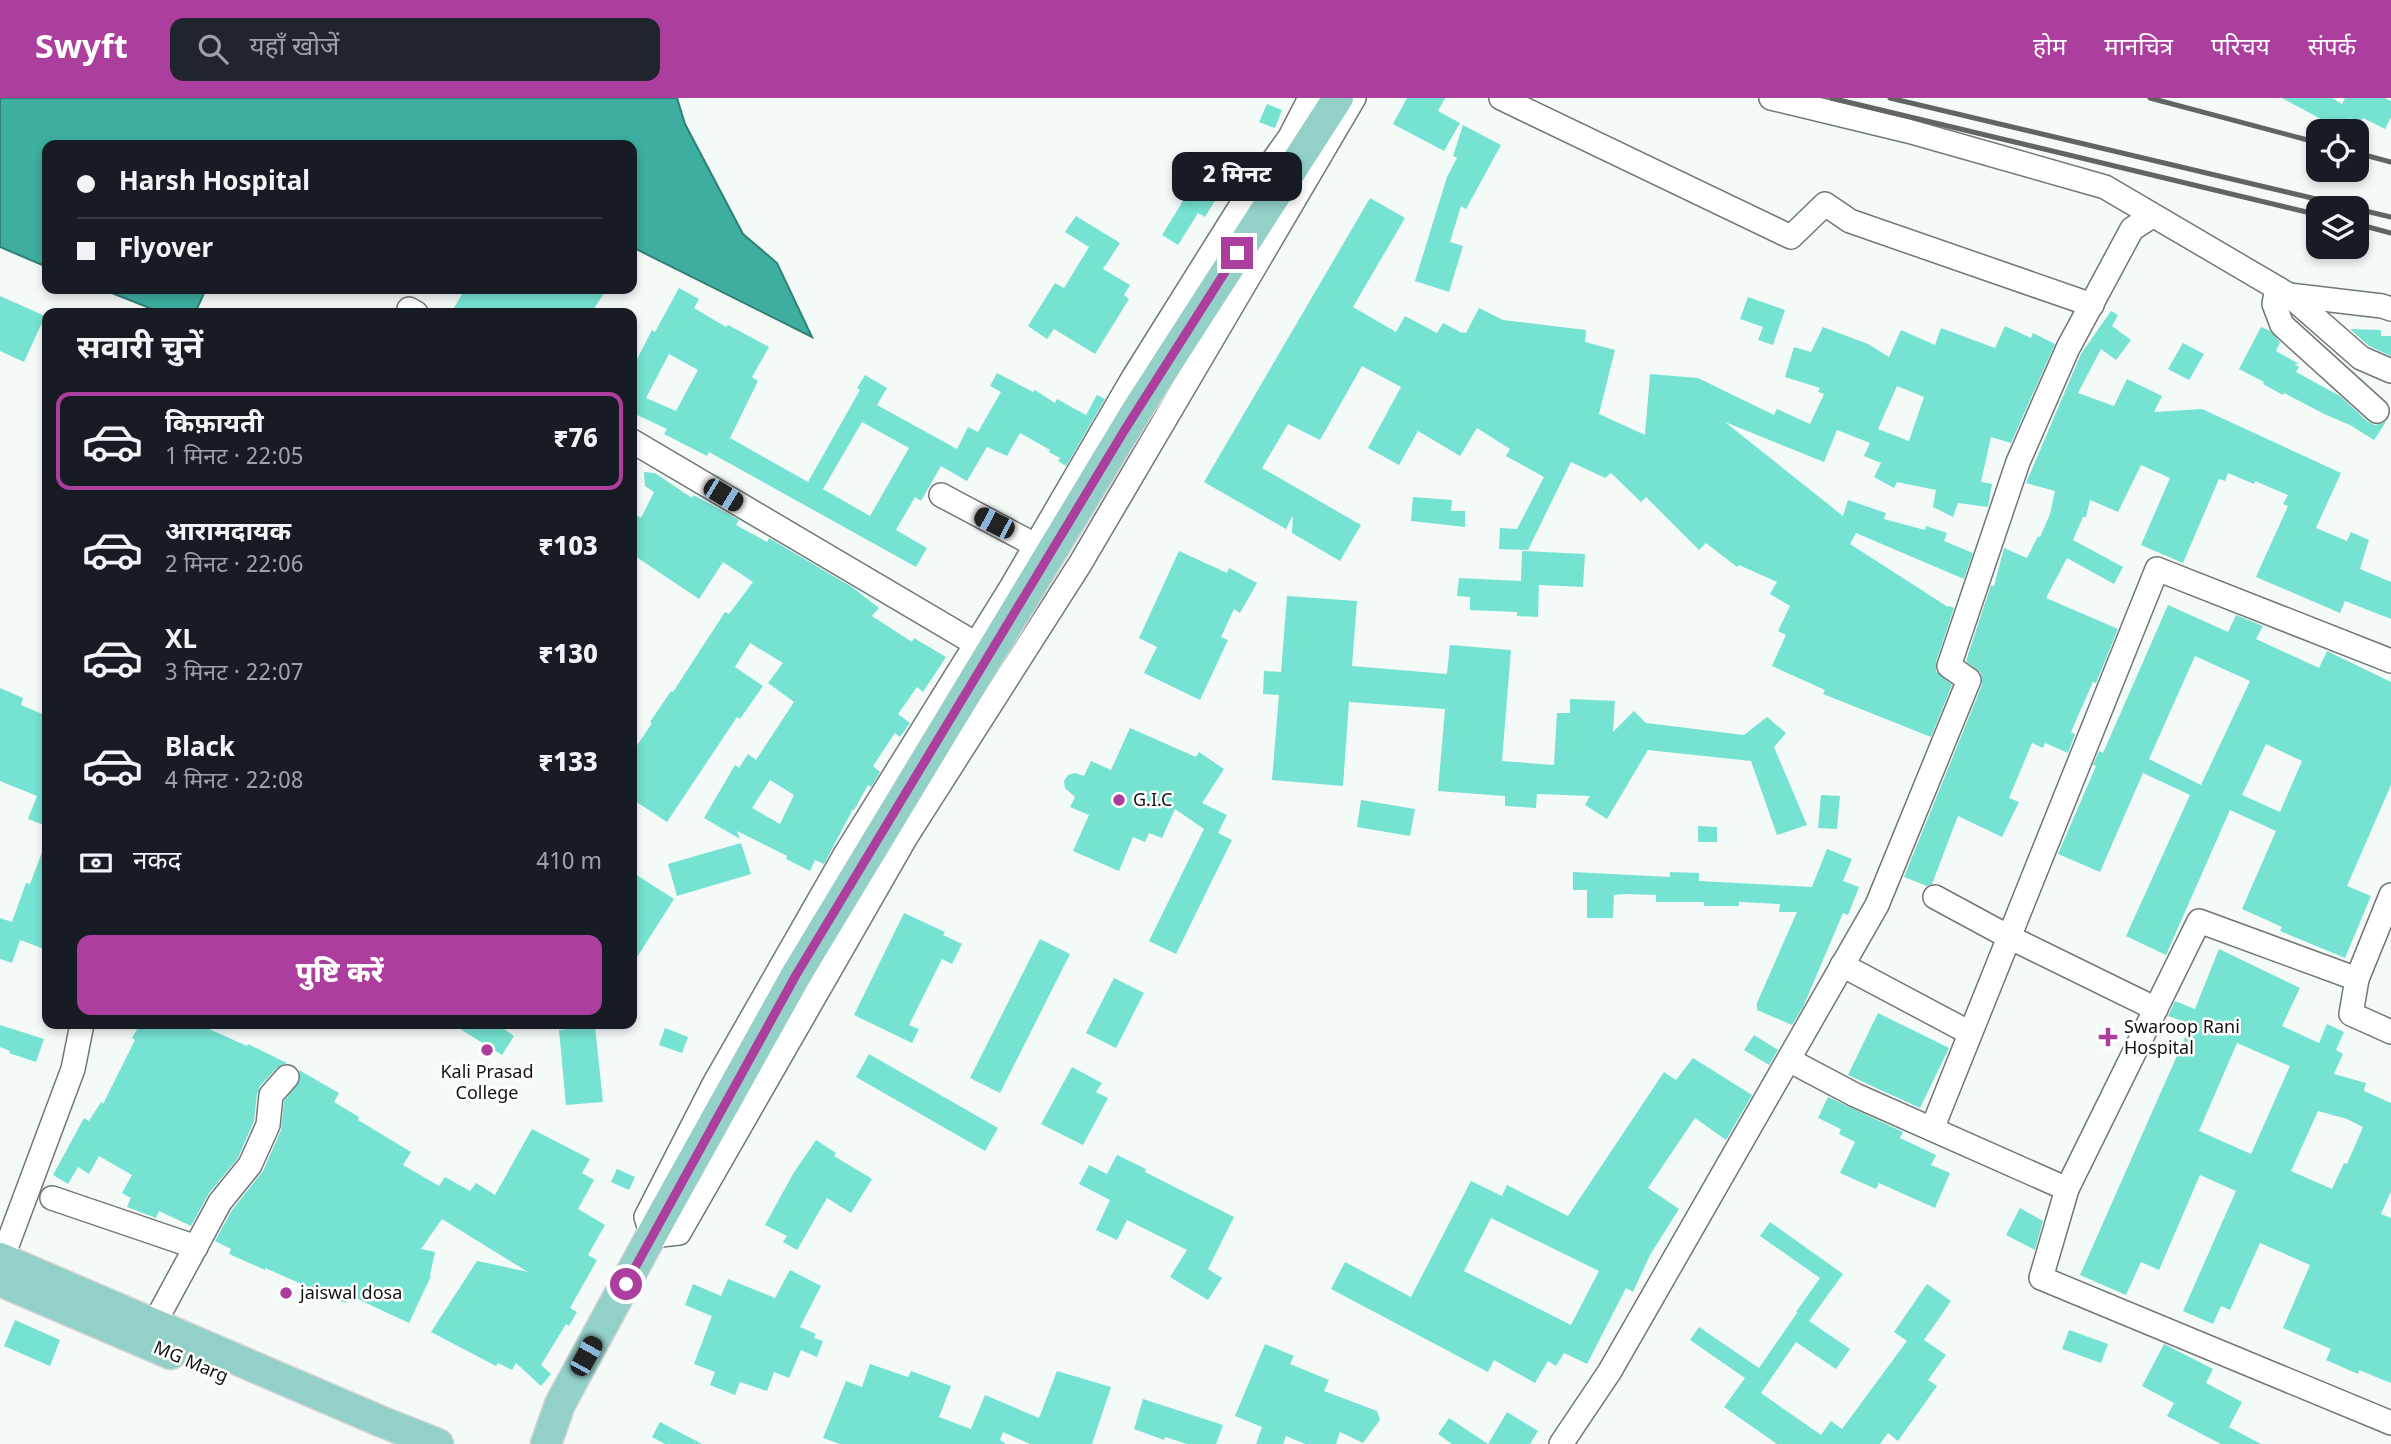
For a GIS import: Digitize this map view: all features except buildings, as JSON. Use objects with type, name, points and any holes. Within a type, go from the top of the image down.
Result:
[{"type":"main road","points":[[546,1444],[560,1404],[796,975],[1137,410],[1338,98]]},
{"type":"main road","points":[[1,1266],[154,1324],[438,1444]]},
{"type":"main road","name":"MG Marg","points":[[1,1266],[381,1444]]},
{"type":"main road","points":[[527,1444],[560,1404]]},
{"type":"street","points":[[1304,99],[1290,137],[1242,204],[1133,378],[976,644],[852,842],[714,1084],[646,1217],[657,1226],[679,1233],[906,837],[1087,552],[1354,98]]},
{"type":"street","points":[[1501,98],[1791,237],[1825,204],[1850,221],[2092,304]]},
{"type":"street","points":[[1771,98],[1908,131],[2105,187],[2283,291],[2361,358],[2391,371]]},
{"type":"street","points":[[1561,1444],[1610,1371],[1877,905],[1969,680],[1949,666],[2018,463],[2068,348],[2132,229],[2152,216]]},
{"type":"street","points":[[2283,291],[2391,309]]},
{"type":"street","points":[[2283,291],[2274,304],[2282,325],[2377,411]]},
{"type":"street","points":[[637,444],[976,644]]},
{"type":"street","points":[[941,495],[1035,545]]},
{"type":"street","points":[[1932,1129],[2157,569],[2391,660]]},
{"type":"street","points":[[2391,895],[2357,979],[2351,1014],[2391,1032]]},
{"type":"street","points":[[1935,897],[2009,937],[2156,1009]]},
{"type":"street","points":[[2357,979],[2200,921],[2067,1189],[2041,1278],[2391,1423]]},
{"type":"street","points":[[1842,965],[1970,1033]]},
{"type":"street","points":[[1,1266],[73,1069],[81,1029]]},
{"type":"street","points":[[1788,1060],[1855,1095],[2067,1189]]},
{"type":"street","points":[[154,1324],[220,1202],[250,1165],[268,1125],[271,1095],[287,1077]]},
{"type":"street","points":[[52,1198],[196,1247]]},
{"type":"shaded area","points":[[0,98],[677,98],[685,124],[743,234],[777,263],[812,337],[637,250],[637,140],[42,140],[42,265],[0,247]]},
{"type":"shaded area","points":[[114,294],[204,294],[197,308],[150,308]]},
{"type":"railway","points":[[1831,98],[2306,212]]},
{"type":"railway","points":[[1890,98],[2306,197]]},
{"type":"railway","points":[[2150,98],[2306,140]]},
{"type":"railway","points":[[2369,156],[2391,162]]},
{"type":"railway","points":[[2369,212],[2391,217]]},
{"type":"railway","points":[[2369,227],[2391,233]]},
{"type":"place","name":"G.I.C","points":[[1119,800]]},
{"type":"place","name":"Swaroop Rani Hospital","points":[[2108,1037]]},
{"type":"place","name":"Kali Prasad College","points":[[487,1050]]},
{"type":"place","name":"jaiswal dosa","points":[[286,1293]]},
{"type":"route","points":[[626,1284],[796,975],[1034,578],[1237,253]]}]
